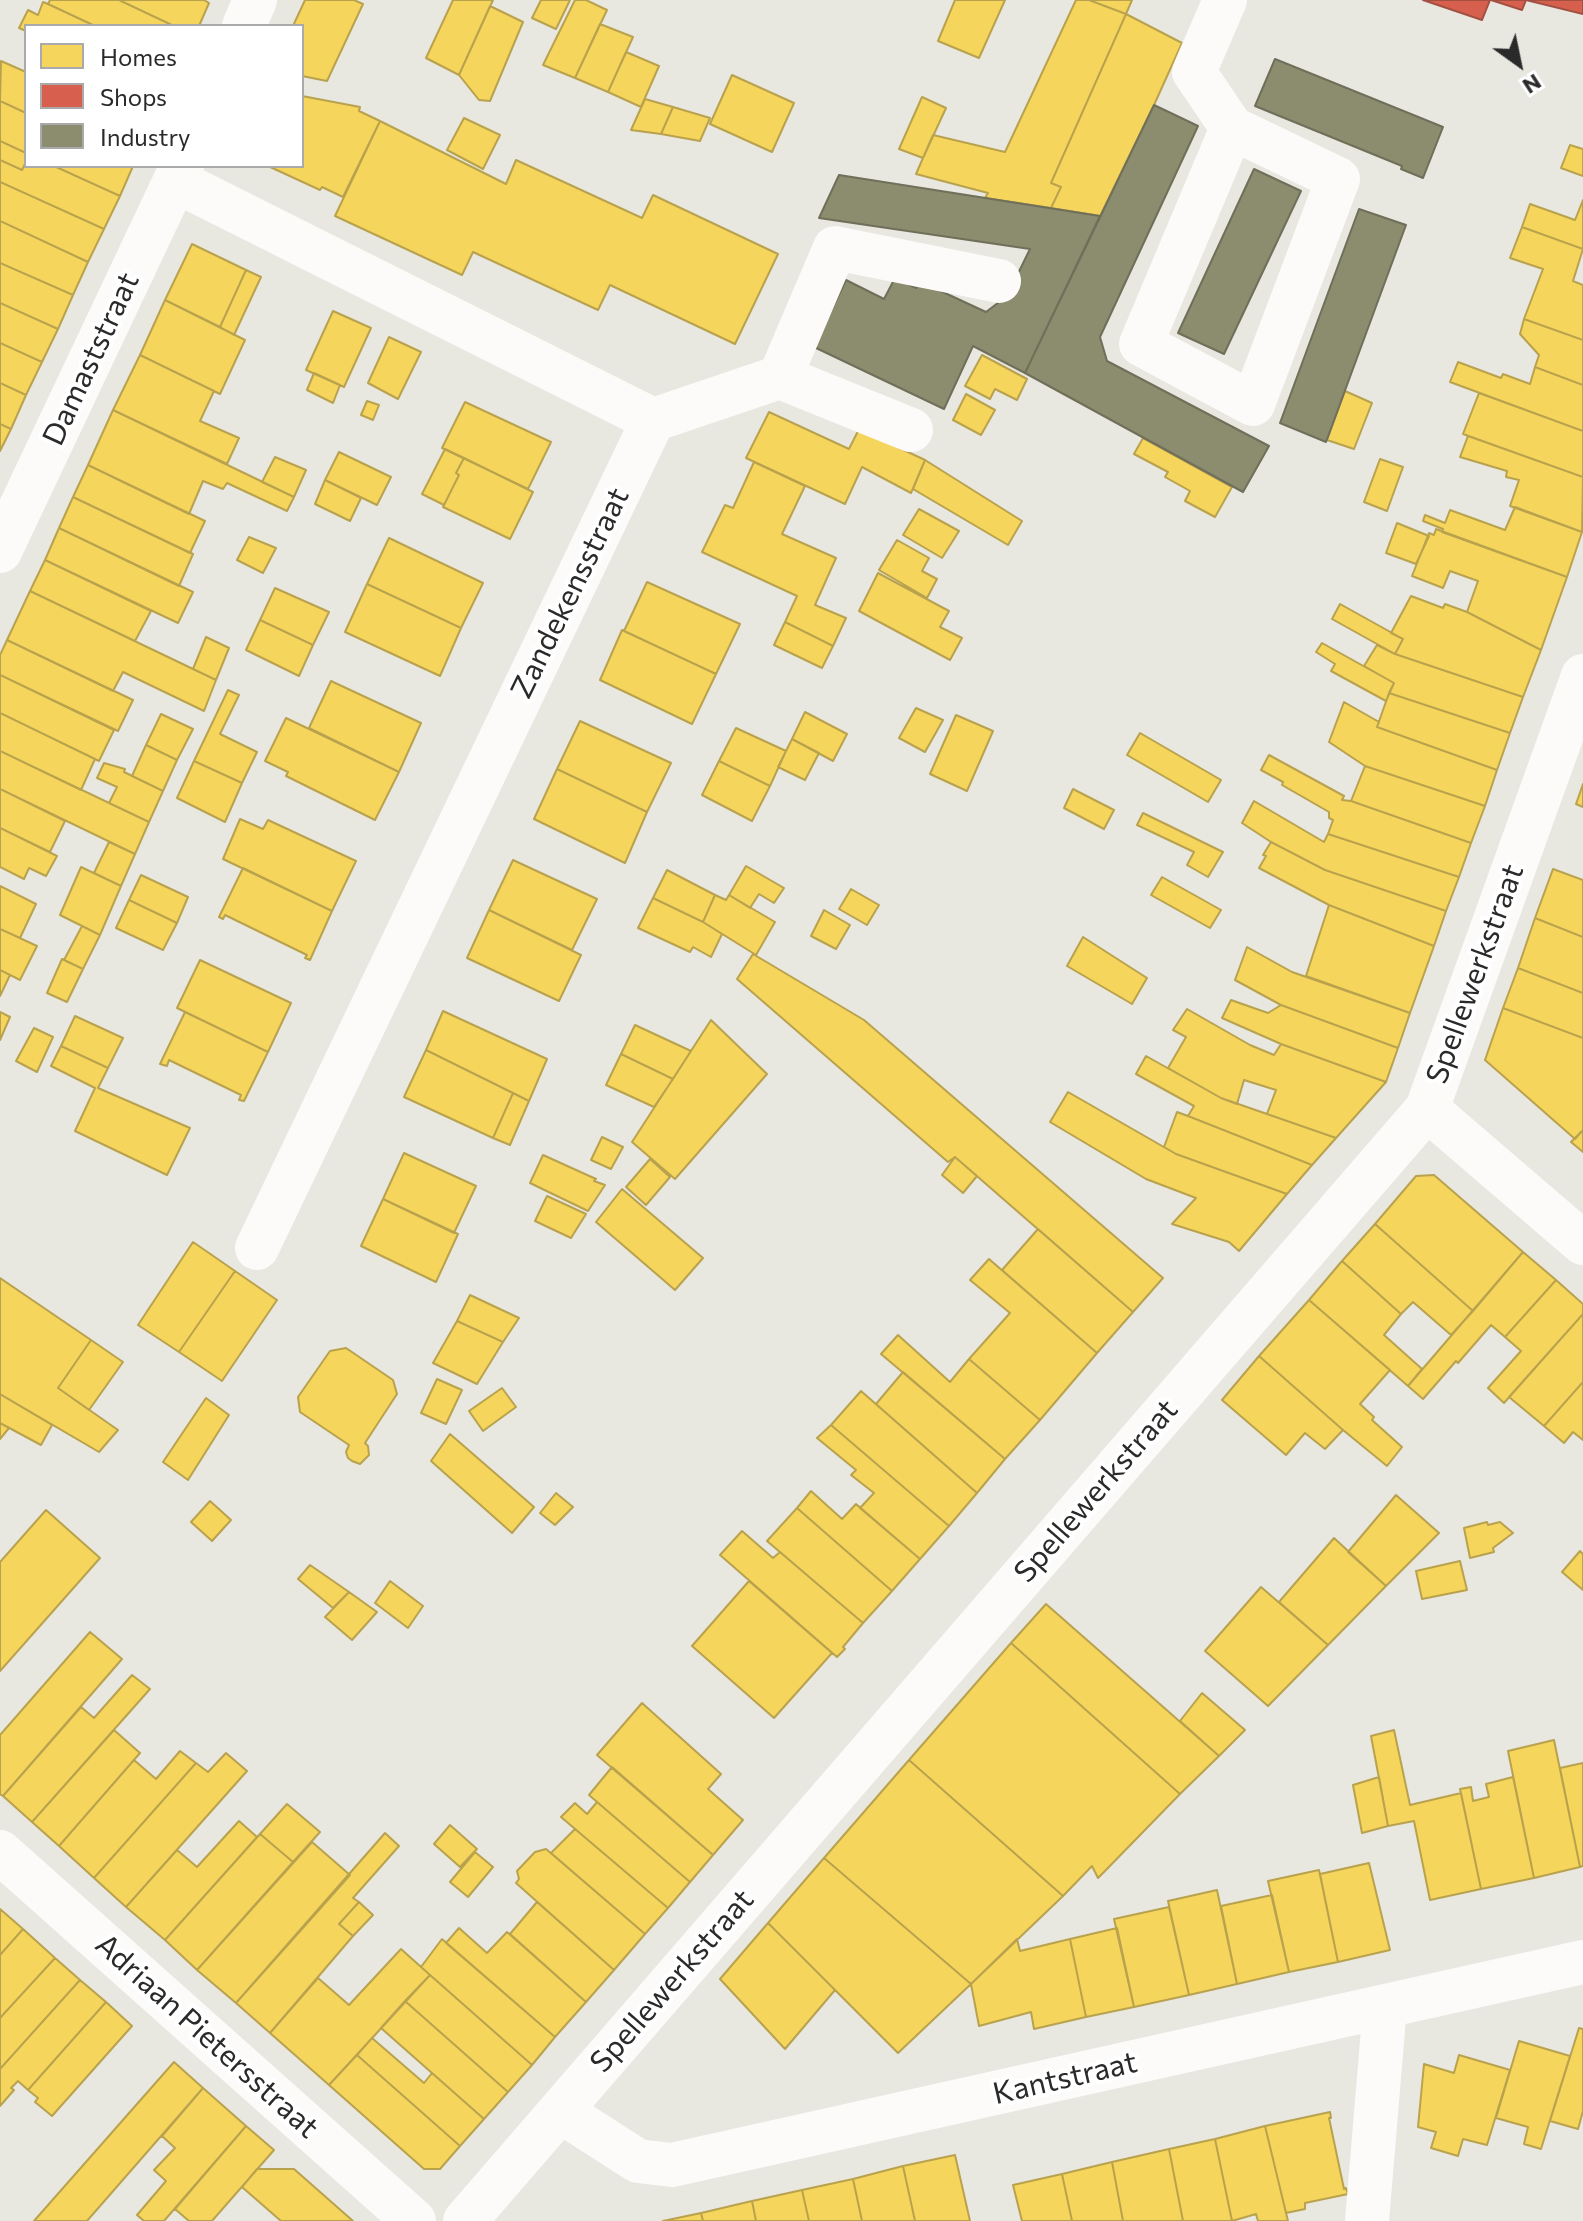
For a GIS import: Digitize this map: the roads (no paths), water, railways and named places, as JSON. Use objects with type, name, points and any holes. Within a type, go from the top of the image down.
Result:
[{"type":"street","points":[[245,24],[255,0]]},
{"type":"street","points":[[1225,0],[1194,72],[1232,128],[1338,179],[1253,404],[1141,344],[1232,128]]},
{"type":"street","points":[[179,174],[653,420],[780,377],[911,430]]},
{"type":"street","name":"Damaststraat","points":[[0,551],[179,174]]},
{"type":"street","points":[[780,377],[835,248],[999,281]]},
{"type":"street","name":"Zandekensstraat","points":[[257,1248],[653,420]]},
{"type":"street","name":"Spellewerkstraat","points":[[465,2221],[1427,1109],[1583,676]]},
{"type":"street","points":[[1427,1109],[1583,1243]]},
{"type":"street","name":"Adriaan Pietersstraat","points":[[0,1852],[414,2221]]},
{"type":"street","name":"Kantstraat","points":[[560,2111],[638,2161],[672,2165],[1583,1962]]},
{"type":"street","points":[[1367,2221],[1385,2006]]}]
